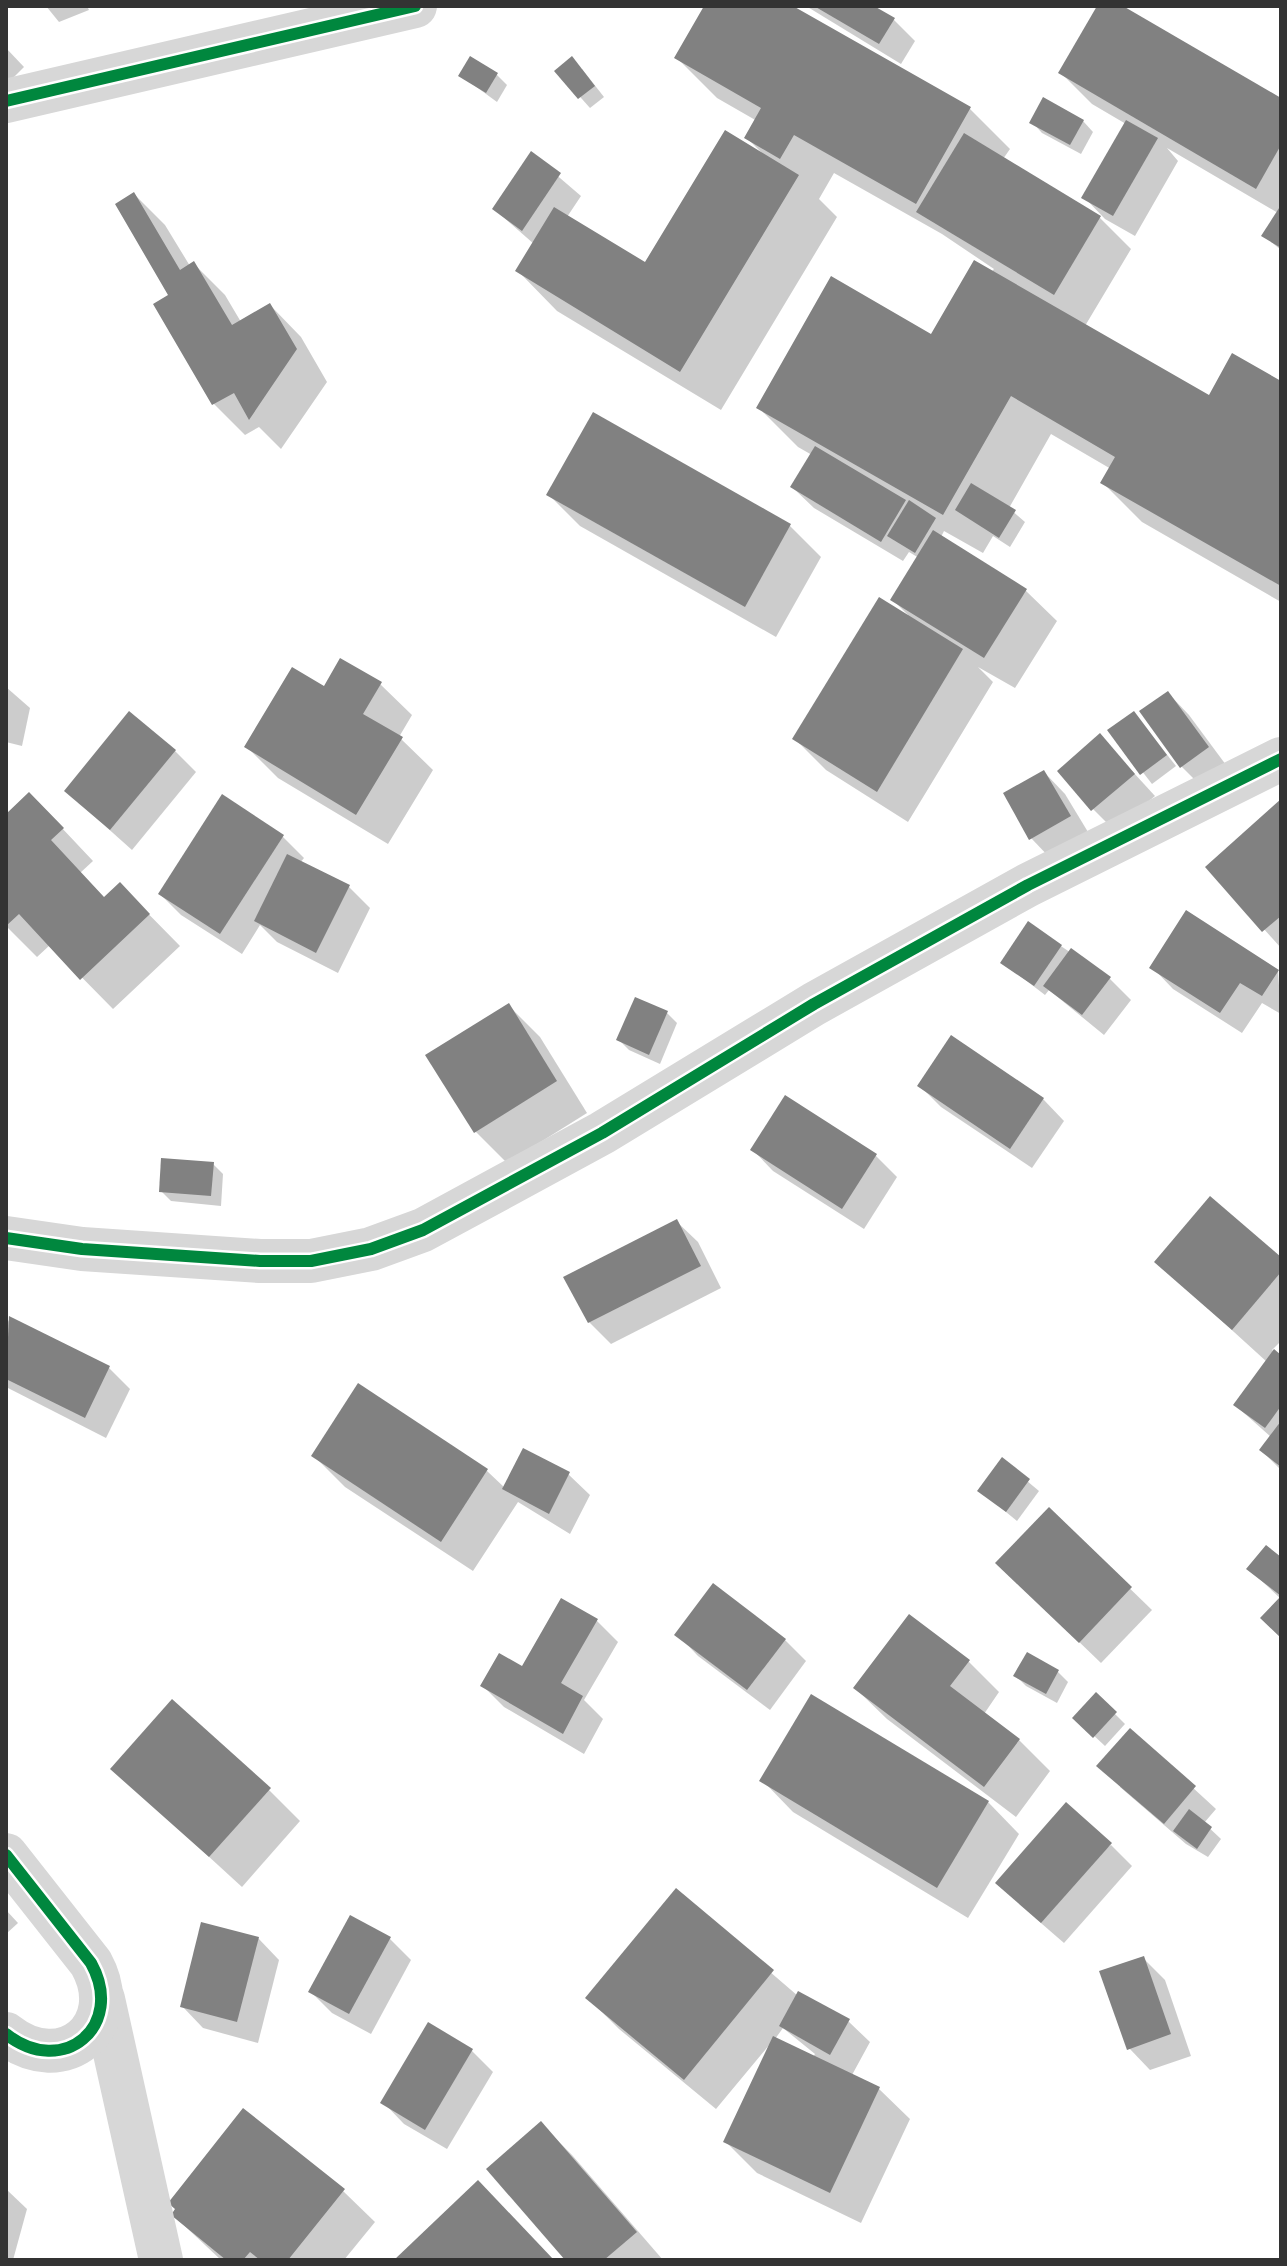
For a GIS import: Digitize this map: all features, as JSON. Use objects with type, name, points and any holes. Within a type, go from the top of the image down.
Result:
[{"type":"street","points":[[6,101],[415,6]]},
{"type":"street","points":[[6,1238],[82,1249],[260,1261],[311,1261],[371,1249],[423,1230],[602,1133],[814,1004],[1028,885],[1281,759]]},
{"type":"street","points":[[6,1855],[91,1963],[100,1980],[161,2260]]},
{"type":"street","points":[[6,2034],[37,2051],[55,2052],[73,2046],[89,2035],[99,2019],[103,1999]]},
{"type":"building","points":[[704,6],[793,6],[971,107],[916,204],[794,135],[780,159],[744,138],[761,108],[674,58]]},
{"type":"building","points":[[814,6],[874,6],[895,18],[879,44]]},
{"type":"building","points":[[1097,6],[1123,6],[1281,98],[1281,145],[1256,189],[1058,73]]},
{"type":"building","points":[[470,56],[498,73],[486,93],[458,76]]},
{"type":"building","points":[[572,56],[595,86],[578,99],[554,71]]},
{"type":"building","points":[[1043,97],[1084,120],[1070,145],[1029,123]]},
{"type":"building","points":[[1126,120],[1158,138],[1113,216],[1081,198]]},
{"type":"building","points":[[725,130],[799,175],[680,372],[515,271],[554,207],[645,262]]},
{"type":"building","points":[[964,133],[1101,216],[1054,295],[916,212]]},
{"type":"building","points":[[531,151],[561,173],[522,231],[492,209]]},
{"type":"building","points":[[134,192],[180,270],[194,261],[232,325],[270,303],[297,349],[249,420],[234,393],[212,405],[153,304],[168,295],[115,204]]},
{"type":"building","points":[[1281,205],[1281,248],[1261,236]]},
{"type":"building","points":[[974,260],[1209,395],[1232,353],[1281,381],[1281,586],[1100,483],[1115,457],[1011,396],[943,515],[756,408],[831,276],[931,334]]},
{"type":"building","points":[[593,412],[791,524],[745,607],[546,495]]},
{"type":"building","points":[[815,446],[906,500],[881,542],[790,487]]},
{"type":"building","points":[[971,483],[1016,510],[999,538],[955,510]]},
{"type":"building","points":[[909,500],[936,518],[915,553],[887,536]]},
{"type":"building","points":[[933,530],[1027,589],[984,658],[890,600]]},
{"type":"building","points":[[879,597],[963,649],[877,792],[792,739]]},
{"type":"building","points":[[340,658],[382,682],[363,714],[403,737],[356,815],[244,747],[292,667],[324,686]]},
{"type":"building","points":[[1168,691],[1209,747],[1180,768],[1139,711]]},
{"type":"building","points":[[129,711],[176,750],[110,830],[64,791]]},
{"type":"building","points":[[1134,711],[1167,755],[1140,775],[1107,730]]},
{"type":"building","points":[[1100,733],[1135,774],[1091,811],[1057,771]]},
{"type":"building","points":[[1044,770],[1071,816],[1029,840],[1003,793]]},
{"type":"building","points":[[29,792],[64,828],[51,840],[104,897],[120,882],[150,914],[80,980],[19,914],[6,926],[6,814]]},
{"type":"building","points":[[222,794],[284,835],[220,934],[158,894]]},
{"type":"building","points":[[1281,799],[1281,916],[1262,932],[1205,867]]},
{"type":"building","points":[[287,854],[350,885],[316,953],[254,921]]},
{"type":"building","points":[[1186,910],[1279,970],[1262,996],[1240,983],[1220,1013],[1149,968]]},
{"type":"building","points":[[1028,921],[1062,945],[1034,986],[1000,963]]},
{"type":"building","points":[[1071,948],[1111,977],[1082,1015],[1043,986]]},
{"type":"building","points":[[635,997],[668,1011],[649,1055],[616,1040]]},
{"type":"building","points":[[509,1003],[557,1081],[474,1133],[425,1055]]},
{"type":"building","points":[[951,1035],[1044,1098],[1010,1149],[917,1086]]},
{"type":"building","points":[[785,1095],[877,1154],[842,1209],[750,1150]]},
{"type":"building","points":[[161,1158],[214,1162],[211,1196],[159,1192]]},
{"type":"building","points":[[1210,1196],[1281,1257],[1281,1272],[1232,1330],[1154,1262]]},
{"type":"building","points":[[677,1219],[701,1266],[588,1323],[563,1277]]},
{"type":"building","points":[[9,1316],[110,1366],[85,1418],[6,1379]]},
{"type":"building","points":[[1274,1349],[1281,1355],[1281,1406],[1265,1428],[1233,1405]]},
{"type":"building","points":[[358,1383],[488,1469],[441,1542],[311,1456]]},
{"type":"building","points":[[1281,1421],[1281,1467],[1259,1450]]},
{"type":"building","points":[[523,1448],[570,1472],[549,1514],[502,1489]]},
{"type":"building","points":[[1002,1457],[1030,1479],[1006,1512],[977,1491]]},
{"type":"building","points":[[1049,1507],[1132,1587],[1079,1643],[995,1563]]},
{"type":"building","points":[[1266,1545],[1281,1557],[1281,1596],[1246,1569]]},
{"type":"building","points":[[713,1583],[786,1639],[747,1690],[674,1635]]},
{"type":"building","points":[[1281,1596],[1281,1638],[1260,1618]]},
{"type":"building","points":[[561,1598],[598,1619],[561,1683],[583,1696],[563,1734],[480,1686],[499,1653],[522,1666]]},
{"type":"building","points":[[909,1614],[970,1660],[950,1686],[1020,1739],[984,1787],[853,1688]]},
{"type":"building","points":[[1027,1652],[1059,1670],[1046,1694],[1013,1676]]},
{"type":"building","points":[[1096,1692],[1117,1712],[1093,1738],[1072,1718]]},
{"type":"building","points":[[811,1694],[989,1801],[937,1888],[759,1781]]},
{"type":"building","points":[[172,1699],[271,1788],[209,1857],[110,1769]]},
{"type":"building","points":[[1130,1728],[1196,1786],[1164,1824],[1096,1766]]},
{"type":"building","points":[[1066,1802],[1112,1843],[1041,1923],[995,1883]]},
{"type":"building","points":[[1189,1809],[1212,1827],[1197,1849],[1173,1831]]},
{"type":"building","points":[[676,1888],[774,1970],[684,2080],[585,1998]]},
{"type":"building","points":[[350,1915],[391,1937],[349,2014],[308,1992]]},
{"type":"building","points":[[201,1922],[259,1937],[237,2022],[180,2007]]},
{"type":"building","points":[[1144,1956],[1171,2034],[1127,2050],[1099,1971]]},
{"type":"building","points":[[798,1991],[850,2019],[830,2055],[779,2026]]},
{"type":"building","points":[[428,2022],[473,2049],[425,2130],[380,2103]]},
{"type":"building","points":[[773,2036],[880,2087],[830,2193],[723,2142]]},
{"type":"building","points":[[243,2108],[345,2189],[288,2260],[260,2260],[250,2252],[243,2260],[226,2260],[171,2215],[175,2209],[168,2203]]},
{"type":"building","points":[[541,2121],[637,2232],[604,2260],[565,2260],[486,2169]]},
{"type":"building","points":[[478,2180],[554,2260],[394,2260]]},
{"type":"cycle path","points":[[6,101],[415,6]]},
{"type":"cycle path","points":[[6,1238],[82,1249],[260,1261],[311,1261],[371,1249],[423,1230],[602,1133],[814,1004],[1028,885],[1281,759]]},
{"type":"cycle path","points":[[6,1855],[91,1963],[100,1986],[100,2007],[95,2025],[83,2039],[67,2048],[48,2051],[27,2046],[6,2034]]}]
